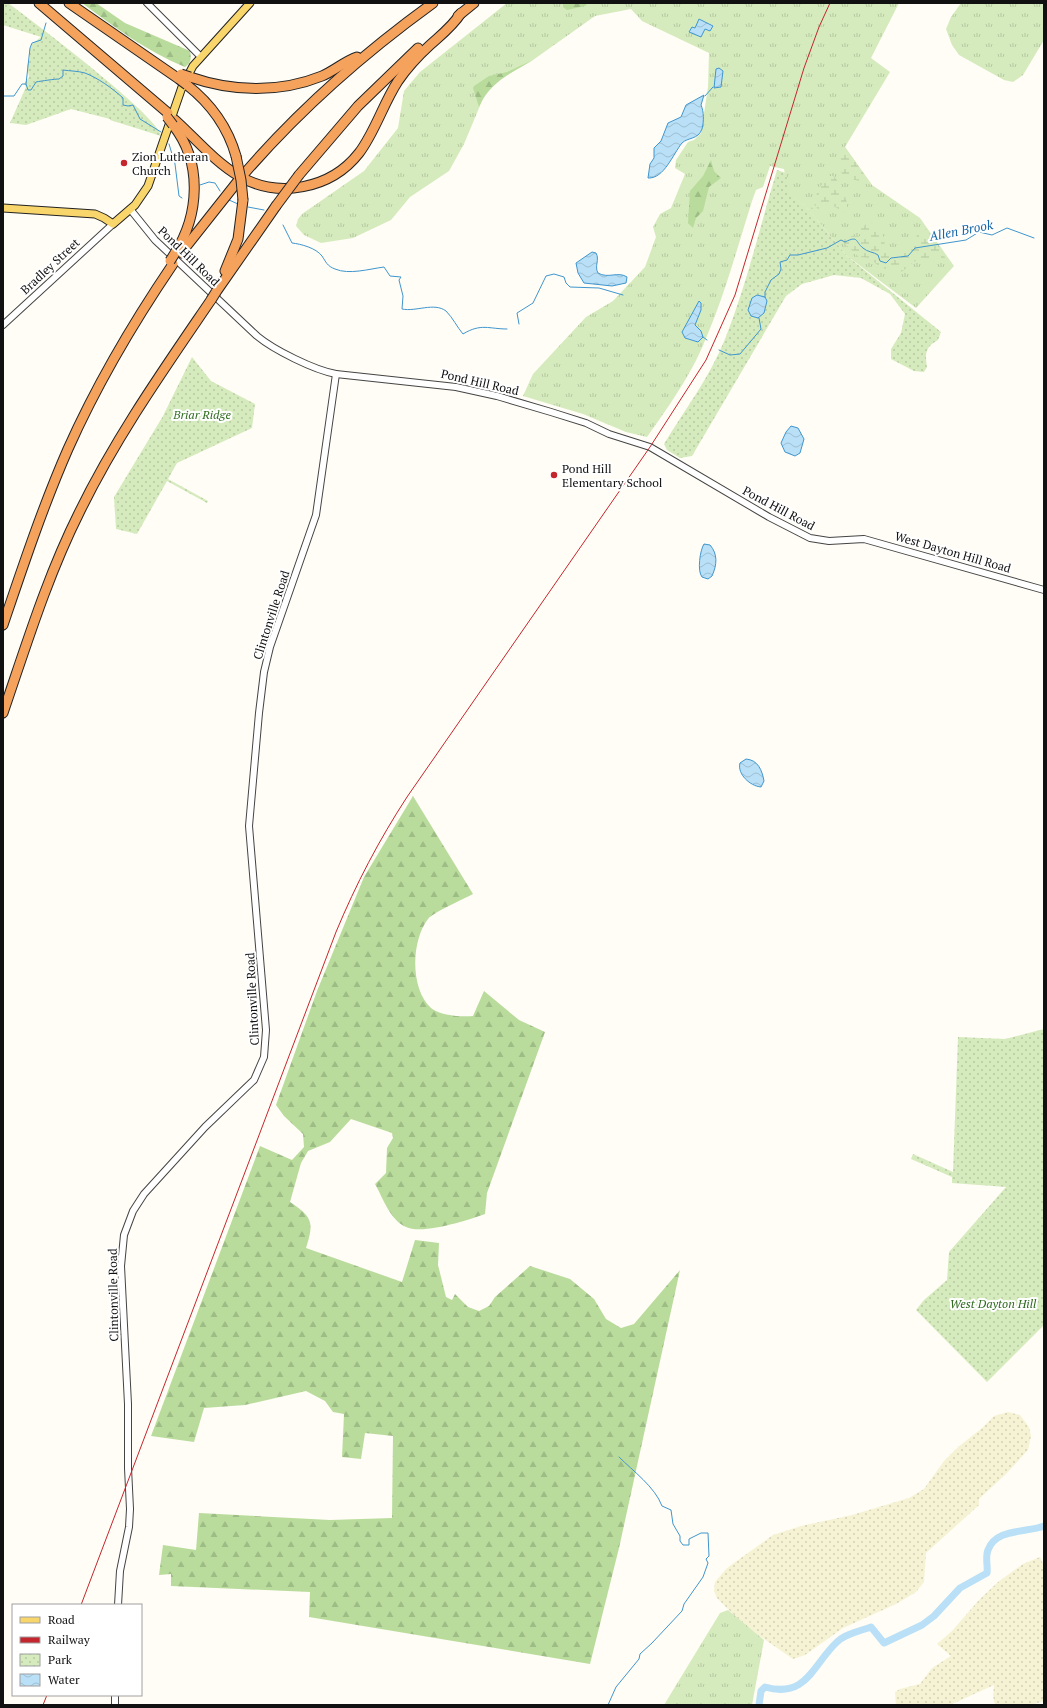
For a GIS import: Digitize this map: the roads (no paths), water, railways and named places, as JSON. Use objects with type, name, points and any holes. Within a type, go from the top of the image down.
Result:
[{"type":"highway","points":[[39,3],[228,168],[246,180],[264,186],[281,188],[298,188],[320,182],[340,171],[357,156],[367,141],[391,92],[404,72],[420,54],[451,27],[461,13]]},
{"type":"highway","points":[[69,3],[156,62],[184,79],[217,117],[229,137],[236,156],[243,200],[238,238],[231,260],[221,278],[215,294]]},
{"type":"highway","points":[[174,259],[241,177],[302,113],[364,55],[433,3]]},
{"type":"highway","points":[[3,713],[53,571],[87,496],[130,420],[215,294],[299,175],[341,125],[385,78],[474,3]]},
{"type":"highway","points":[[184,79],[232,87],[255,89],[277,87],[317,78],[353,59],[364,55]]},
{"type":"highway","points":[[3,625],[44,509],[76,432],[120,346],[174,259],[190,221],[194,204],[194,186],[190,157],[182,138],[169,117]]},
{"type":"main road","points":[[3,208],[93,214],[104,218],[113,224],[130,210],[141,198],[148,186],[182,87],[190,71],[200,56],[250,3]]},
{"type":"street","points":[[147,3],[200,56]]},
{"type":"street","name":"Pond Hill Road","points":[[130,210],[155,240],[260,339],[297,359],[336,374],[413,381],[467,389],[578,420],[609,434],[650,446],[752,508],[805,536],[822,541],[855,538]]},
{"type":"street","name":"Bradley Street","points":[[3,325],[113,224]]},
{"type":"street","name":"Clintonville Road","points":[[118,1604],[120,1571],[129,1527],[130,1509],[128,1468],[128,1404],[121,1266],[122,1242],[128,1221],[141,1198],[205,1127],[250,1085],[257,1075],[264,1057],[266,1030],[249,821],[259,713],[264,672],[270,647],[308,542],[316,515],[336,374]]},
{"type":"street","name":"West Dayton Hill Road","points":[[855,538],[870,540],[1044,590]]},
{"type":"water","points":[[699,19],[713,26],[710,31],[705,29],[701,37],[689,32],[692,27],[695,28]]},
{"type":"water","points":[[719,68],[723,71],[721,87],[714,88],[716,69]]},
{"type":"water","points":[[704,95],[701,105],[703,120],[700,133],[695,137],[684,141],[668,165],[659,174],[648,178],[650,164],[654,158],[654,148],[661,141],[668,123],[681,117],[686,105]]},
{"type":"water","points":[[592,252],[596,253],[597,256],[598,273],[602,275],[624,275],[627,277],[626,283],[612,286],[584,283],[578,273],[576,263]]},
{"type":"water","points":[[757,295],[765,297],[767,301],[764,313],[758,318],[751,316],[748,310],[752,298]]},
{"type":"water","points":[[699,301],[701,303],[701,310],[695,325],[701,331],[703,337],[698,342],[685,338],[682,332]]},
{"type":"water","points":[[791,426],[798,428],[804,439],[800,453],[795,456],[785,452],[781,443],[786,432]]},
{"type":"water","points":[[704,544],[710,545],[713,548],[716,560],[714,572],[708,579],[702,577],[699,566],[700,555]]},
{"type":"water","points":[[746,759],[754,761],[761,769],[764,781],[761,787],[749,782],[742,775],[740,771],[740,763]]},
{"type":"waterway","points":[[26,84],[30,48],[32,43],[41,40],[46,23]]},
{"type":"waterway","name":"Allen Brook","points":[[3,96],[14,96],[22,84],[26,84],[28,90],[31,90],[36,82],[59,79],[63,76],[63,70],[82,72],[110,87],[123,98],[123,105],[133,105],[140,119],[161,132]]},
{"type":"waterway","points":[[705,96],[713,87]]},
{"type":"waterway","name":"Allen Brook","points":[[169,144],[175,164],[179,196],[182,198]]},
{"type":"waterway","name":"Allen Brook","points":[[200,185],[209,182],[215,183],[220,191]]},
{"type":"waterway","name":"Allen Brook","points":[[229,200],[238,204]]},
{"type":"waterway","name":"Allen Brook","points":[[248,207],[264,210]]},
{"type":"waterway","name":"Allen Brook","points":[[283,225],[292,243],[304,245],[316,251],[332,268],[346,272],[353,272],[384,267],[390,276],[401,277],[399,280],[403,296],[402,309],[407,310],[430,307],[441,308],[446,311],[463,334],[485,327],[507,329]]},
{"type":"waterway","name":"Allen Brook","points":[[765,297],[765,292],[771,280],[779,274],[781,269],[780,262],[787,260],[790,255],[798,255],[827,248],[841,240],[845,242],[855,239],[865,249],[878,255],[880,261],[886,263],[891,258],[908,256],[915,248],[966,240],[979,232],[992,235],[1007,228],[1034,238]]},
{"type":"waterway","name":"Allen Brook","points":[[519,324],[517,313],[533,303],[546,276],[554,274],[564,277],[566,283],[570,287],[599,288],[623,295]]},
{"type":"waterway","name":"Allen Brook","points":[[719,350],[730,355],[740,354],[761,329],[759,318]]},
{"type":"waterway","name":"Allen Brook","points":[[703,337],[707,340]]},
{"type":"waterway","points":[[608,1705],[616,1687],[639,1659],[640,1654],[682,1611],[684,1604],[703,1577],[708,1563],[706,1559],[709,1556],[708,1533],[701,1533],[689,1539],[689,1545],[683,1545],[673,1524],[671,1510],[662,1506],[659,1499],[649,1486],[619,1457]]},
{"type":"waterway","points":[[759,1705],[761,1691],[765,1687],[779,1689],[791,1688],[800,1684],[808,1677],[837,1642],[844,1637],[871,1627],[884,1643],[922,1625],[934,1616],[960,1588],[987,1573],[987,1553],[992,1543],[998,1538],[1012,1532],[1044,1526]]},
{"type":"railway","points":[[81,1604],[336,932],[352,897],[368,863],[407,797],[650,447],[706,360],[735,295],[804,68],[819,27],[830,3]]},
{"type":"railway","points":[[43,1705],[47,1696]]},
{"type":"place","name":"Zion Lutheran Church","points":[[124,163]]},
{"type":"place","name":"Pond Hill Elementary School","points":[[554,475]]},
{"type":"park label","name":"Briar Ridge","points":[[202,414]]},
{"type":"park label","name":"West Dayton Hill","points":[[993,1303]]}]
